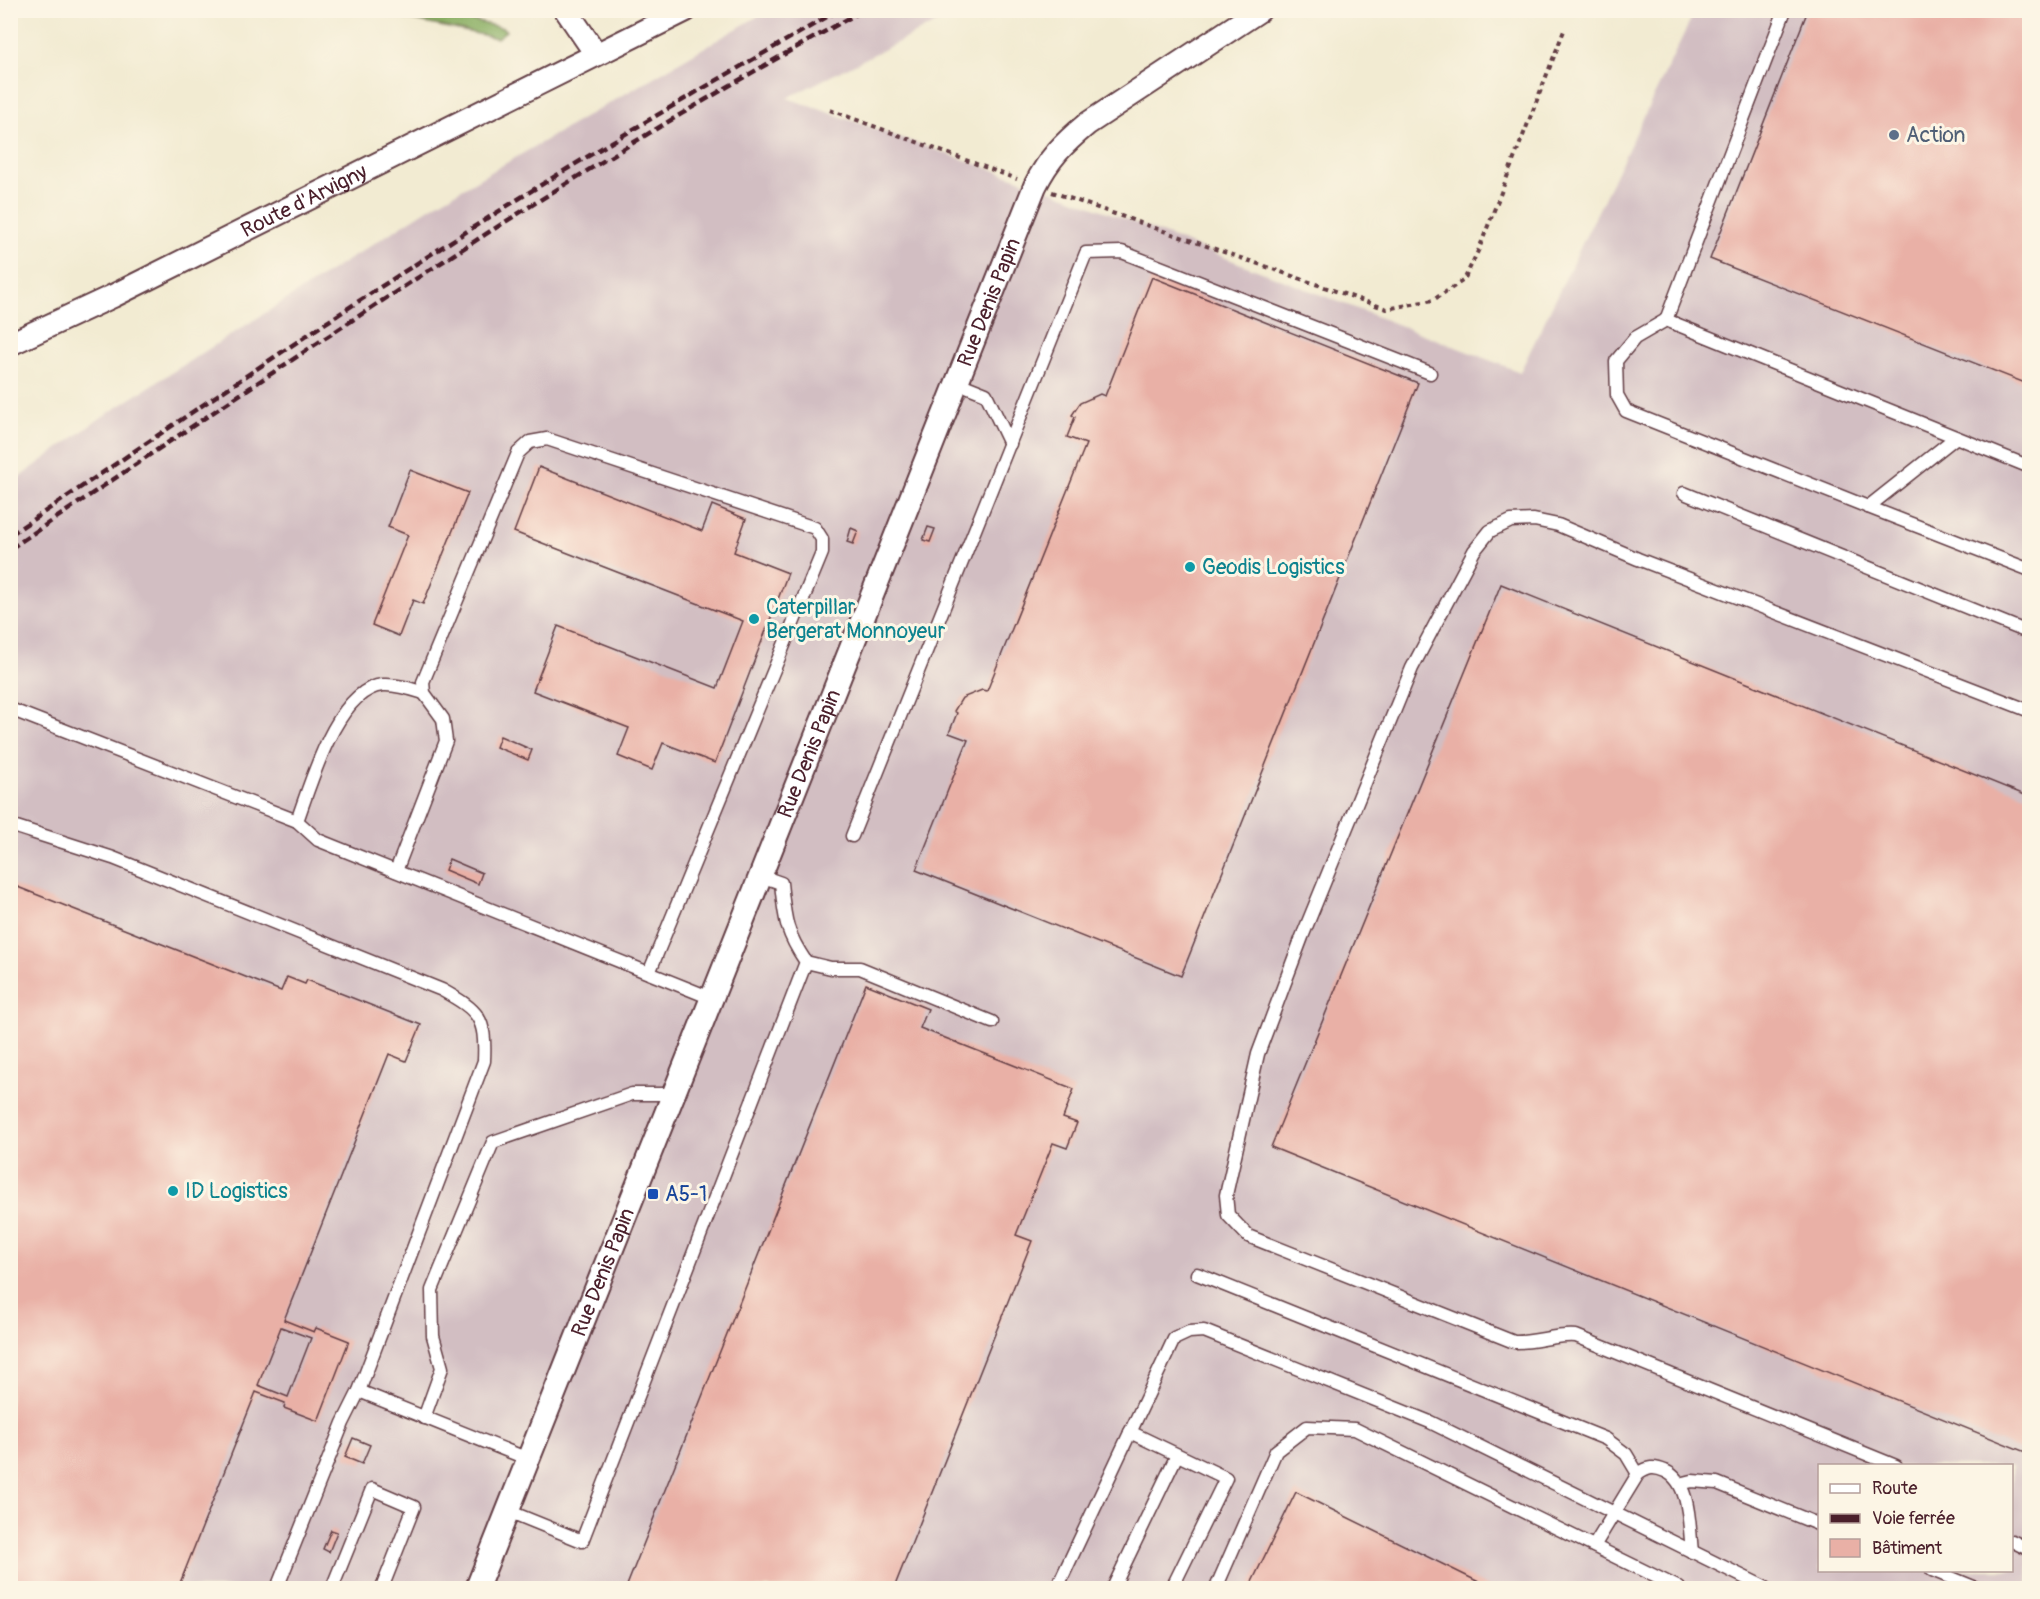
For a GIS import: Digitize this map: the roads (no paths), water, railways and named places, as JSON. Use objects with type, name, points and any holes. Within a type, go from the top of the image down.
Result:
[{"type":"street","points":[[566,10],[596,54]]},
{"type":"street","name":"Route d'Arvigny","points":[[10,344],[113,296],[686,10]]},
{"type":"street","name":"Rue Denis Papin","points":[[477,1588],[1035,186],[1045,166],[1062,145],[1087,124],[1260,10]]},
{"type":"lane","points":[[1785,10],[1666,320],[1635,338],[1616,361],[1617,395],[1626,411],[2030,570]]},
{"type":"lane","points":[[852,836],[1086,253],[1122,252],[1430,373]]},
{"type":"lane","points":[[1666,320],[2030,467]]},
{"type":"lane","points":[[956,382],[986,394],[1010,444]]},
{"type":"lane","points":[[1869,507],[1955,438]]},
{"type":"lane","points":[[396,871],[446,741],[443,719],[424,693],[423,682],[518,453],[530,442],[547,439],[815,528],[822,539],[822,553],[649,973]]},
{"type":"lane","points":[[1684,493],[2030,633]]},
{"type":"lane","points":[[1891,1464],[1576,1336],[1560,1334],[1527,1343],[1514,1342],[1248,1236],[1228,1215],[1226,1195],[1258,1054],[1302,937],[1412,668],[1474,551],[1490,531],[1511,522],[1534,520],[1558,525],[1638,559],[2030,711]]},
{"type":"lane","points":[[297,820],[333,726],[361,693],[381,685],[397,685],[424,693]]},
{"type":"lane","points":[[10,709],[297,820],[318,840],[711,998]]},
{"type":"lane","points":[[10,825],[113,858],[442,990],[467,1004],[482,1021],[485,1040],[484,1061],[359,1391],[343,1423],[277,1588]]},
{"type":"lane","points":[[761,876],[782,883],[786,926],[792,941],[806,962],[831,968],[860,968],[992,1022]]},
{"type":"lane","points":[[508,1511],[582,1541],[806,962]]},
{"type":"lane","points":[[424,1418],[442,1368],[433,1336],[432,1290],[493,1142],[632,1094],[673,1094]]},
{"type":"lane","points":[[1197,1274],[1606,1439],[1626,1454],[1638,1474]]},
{"type":"lane","points":[[1057,1588],[1174,1339],[1189,1332],[1204,1331],[1430,1422],[1767,1588]]},
{"type":"lane","points":[[359,1391],[528,1459]]},
{"type":"lane","points":[[1216,1588],[1276,1451],[1307,1427],[1356,1429],[1679,1588]]},
{"type":"lane","points":[[1130,1432],[1226,1478],[1172,1588]]},
{"type":"lane","points":[[1113,1588],[1178,1455]]},
{"type":"lane","points":[[1594,1546],[1638,1474],[1655,1467],[1668,1472],[1684,1491],[1692,1552]]},
{"type":"lane","points":[[1680,1484],[1692,1481],[1717,1483],[1818,1524]]},
{"type":"lane","points":[[332,1588],[372,1490],[414,1507],[381,1588]]},
{"type":"lane","points":[[2013,1542],[2030,1550]]},
{"type":"lane","points":[[1937,1572],[1976,1588]]},
{"type":"railway","points":[[10,535],[448,243],[633,129],[839,10]]},
{"type":"railway","points":[[10,549],[325,338],[537,202],[645,136],[864,10]]},
{"type":"place","name":"Action","points":[[1894,135]]},
{"type":"place","name":"Geodis Logistics","points":[[1190,567]]},
{"type":"place","name":"Caterpillar Bergerat Monnoyeur","points":[[754,619]]},
{"type":"place","name":"ID Logistics","points":[[173,1191]]},
{"type":"place","name":"A5-1","points":[[653,1194]]}]
